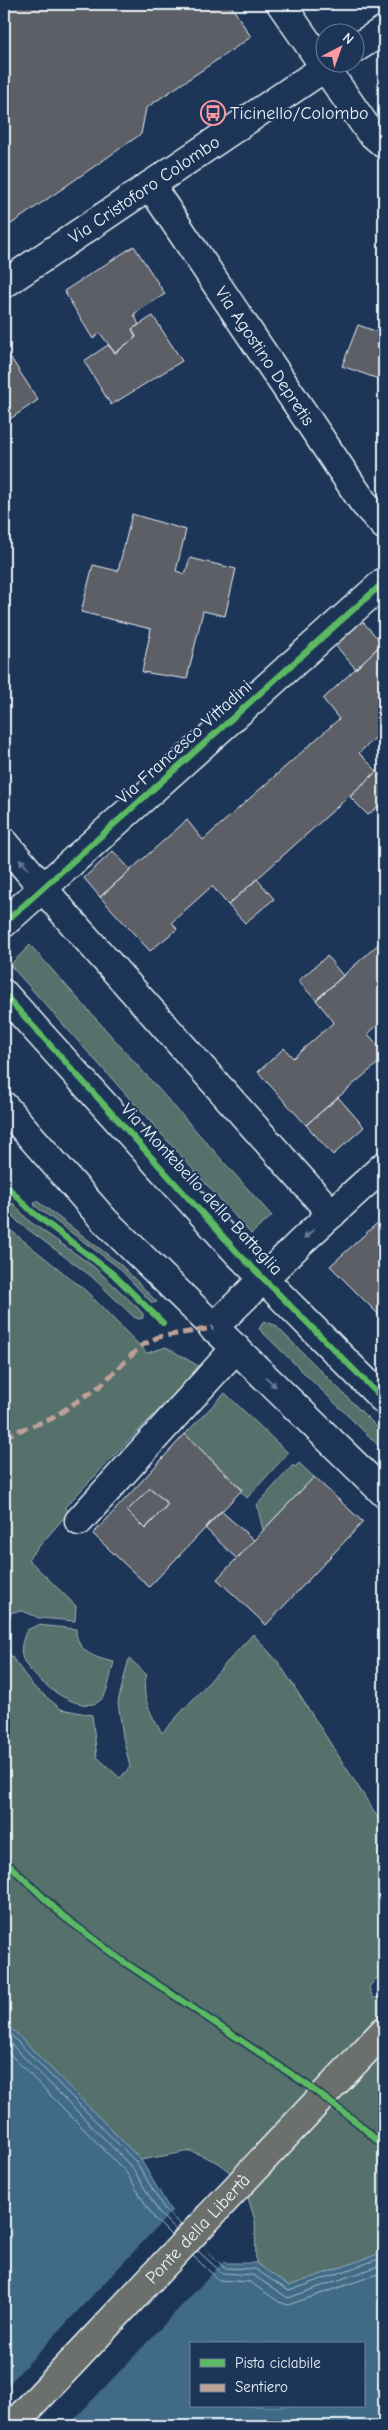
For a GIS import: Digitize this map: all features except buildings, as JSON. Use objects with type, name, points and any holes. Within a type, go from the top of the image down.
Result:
[{"type":"main road","name":"Ponte della Libertà","points":[[12,2426],[384,2031]]},
{"type":"street","points":[[281,4],[316,48]]},
{"type":"street","points":[[366,42],[384,30]]},
{"type":"street","name":"Via Cristoforo Colombo","points":[[4,284],[319,72]]},
{"type":"street","points":[[333,72],[369,131],[384,144]]},
{"type":"street","name":"Via Agostino Depretis","points":[[150,185],[363,502],[384,525]]},
{"type":"street","name":"Via Francesco Vittadini","points":[[4,924],[384,582]]},
{"type":"street","points":[[4,842],[83,934],[332,1214]]},
{"type":"street","name":"Via Montebello della Battaglia","points":[[4,994],[238,1253],[384,1400]]},
{"type":"street","points":[[4,1106],[105,1221],[384,1493]]},
{"type":"street","points":[[213,1328],[263,1278],[384,1166]]},
{"type":"street","points":[[78,1521],[236,1348]]},
{"type":"green space","points":[[30,945],[272,1216],[251,1234],[10,965]]},
{"type":"green space","points":[[37,1201],[120,1264],[157,1302],[152,1303],[118,1267],[35,1206],[34,1202]]},
{"type":"green space","points":[[8,1202],[14,1204],[29,1221],[93,1266],[138,1308],[143,1314],[143,1318],[134,1317],[91,1276],[18,1222],[5,1206]]},
{"type":"green space","points":[[4,1225],[86,1291],[147,1353],[166,1347],[200,1367],[65,1507],[69,1512],[28,1559],[76,1606],[75,1621],[39,1618],[23,1611],[12,1612],[5,1626],[9,1653],[33,1686],[61,1709],[92,1715],[97,1757],[120,1778],[130,1767],[118,1702],[129,1658],[147,1675],[145,1690],[148,1705],[162,1733],[253,1634],[279,1663],[384,1827],[384,1970],[369,1987],[373,1998],[384,1997],[384,2252],[289,2286],[256,2263],[255,2220],[244,2185],[219,2163],[191,2151],[141,2160],[4,2021]]},
{"type":"green space","points":[[264,1321],[275,1325],[384,1434],[384,1451],[259,1329]]},
{"type":"green space","points":[[225,1393],[288,1453],[247,1498],[240,1491],[242,1489],[185,1434]]},
{"type":"green space","points":[[299,1463],[314,1477],[263,1530],[257,1505],[293,1465],[295,1467]]},
{"type":"green space","points":[[38,1625],[76,1629],[79,1643],[88,1653],[114,1662],[106,1692],[96,1703],[85,1704],[60,1695],[48,1687],[28,1667],[21,1652],[22,1644],[27,1630]]},
{"type":"water","points":[[4,2021],[141,2160],[169,2208],[227,2263],[256,2263],[289,2286],[384,2252],[384,2426],[4,2426]]},
{"type":"pier","points":[[174,2209],[226,2259],[68,2426],[4,2426],[4,2389]]},
{"type":"marked path","points":[[4,1436],[51,1419],[100,1386],[141,1346],[158,1337],[213,1328]]},
{"type":"cycle path","points":[[4,923],[384,582]]},
{"type":"cycle path","points":[[4,994],[238,1253],[384,1400]]},
{"type":"cycle path","points":[[4,1183],[31,1211],[113,1274],[163,1323]]},
{"type":"cycle path","points":[[4,1860],[63,1916],[121,1960],[306,2084],[359,2124],[384,2147]]},
{"type":"place","name":"Ticinello/Colombo","points":[[213,113]]}]
